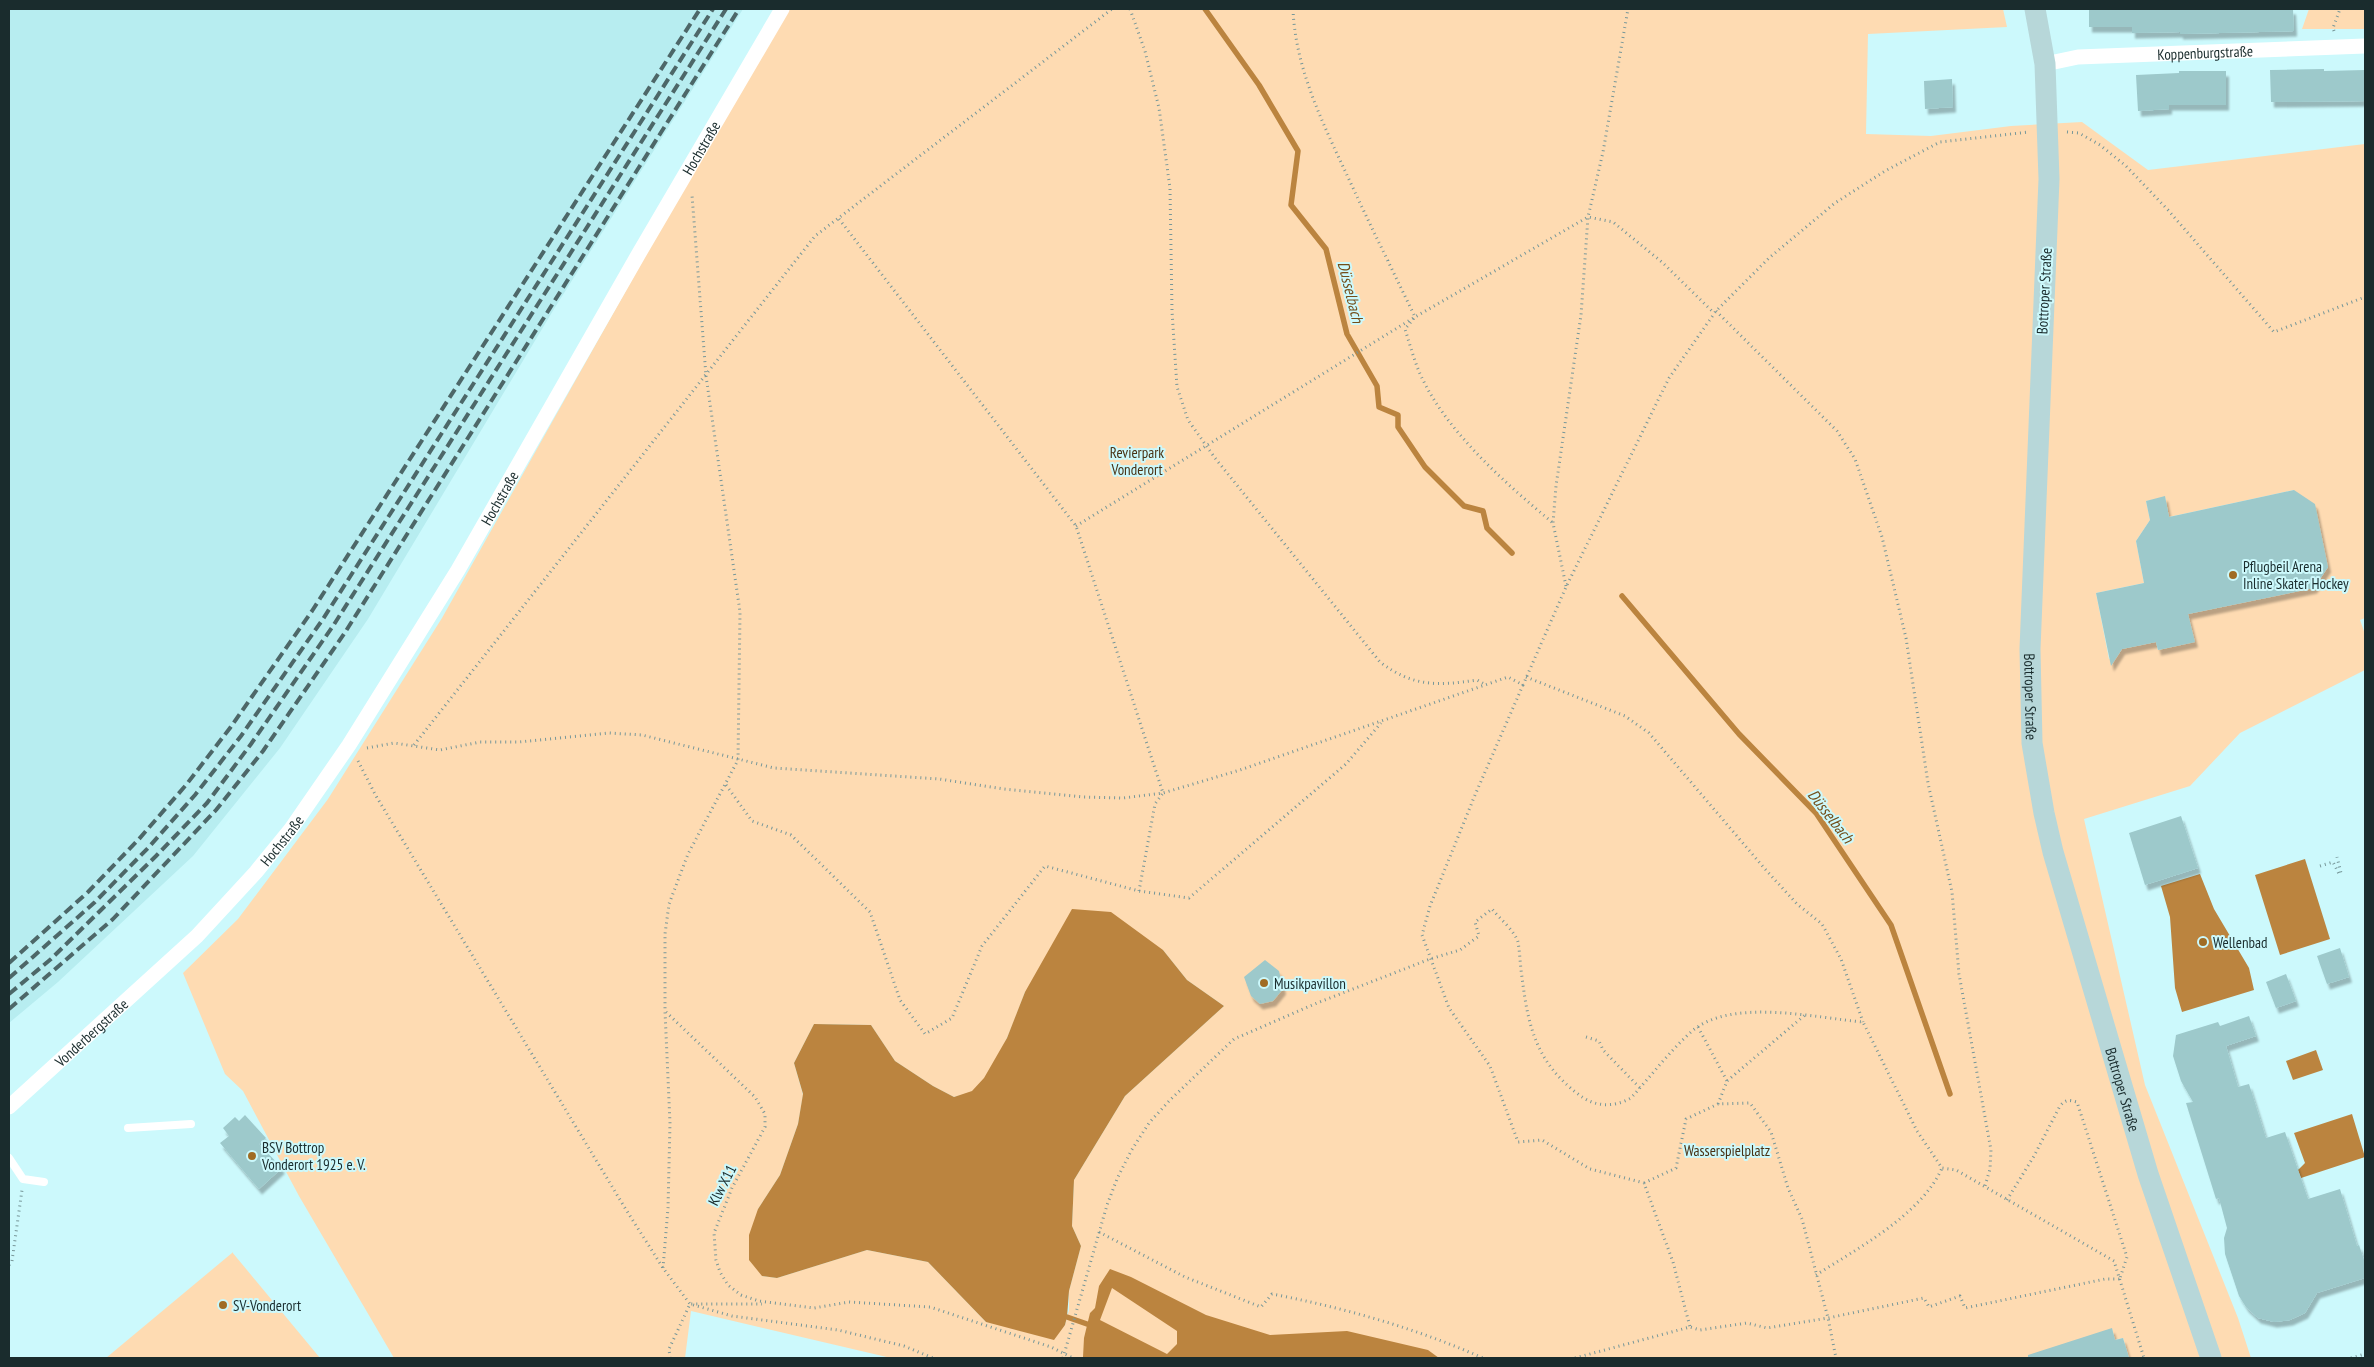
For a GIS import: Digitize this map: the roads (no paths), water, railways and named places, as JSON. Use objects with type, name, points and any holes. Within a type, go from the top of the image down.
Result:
[{"type":"main road","name":"Bottroper Straße","points":[[2035,9],[2046,64],[2048,132],[2048,228],[2032,549],[2030,640],[2030,713],[2036,774],[2044,813],[2075,931],[2148,1174],[2211,1358]]},
{"type":"street","name":"Hochstraße","points":[[173,957],[197,936],[256,872],[291,829],[349,745],[458,570],[690,165],[782,9]]},
{"type":"street","name":"Koppenburgstraße","points":[[2046,64],[2078,57],[2365,46]]},
{"type":"street","name":"Vonderbergstraße","points":[[9,1107],[173,957]]},
{"type":"lane","points":[[128,1128],[191,1124]]},
{"type":"lane","points":[[9,1158],[23,1179],[44,1182]]},
{"type":"waterway","name":"Düsselbach","points":[[1205,9],[1259,85],[1298,151],[1291,205],[1326,249],[1347,334],[1377,386],[1379,407],[1398,415],[1398,427],[1425,467],[1464,506],[1483,511],[1487,528],[1512,553]]},
{"type":"waterway","name":"Düsselbach","points":[[1622,596],[1739,734],[1816,813],[1891,925],[1950,1094]]},
{"type":"waterway","points":[[1067,1317],[1087,1324]]},
{"type":"railway","points":[[9,963],[88,892],[139,839],[186,785],[230,728],[312,611],[700,9]]},
{"type":"railway","points":[[9,978],[95,902],[148,848],[195,795],[241,736],[323,619],[713,9]]},
{"type":"railway","points":[[9,994],[51,959],[156,856],[207,803],[251,744],[333,626],[726,9]]},
{"type":"railway","points":[[9,1009],[113,919],[216,810],[263,751],[344,634],[739,9]]},
{"type":"place","name":"Pflugbeil Arena Inline Skater Hockey","points":[[2233,575]]},
{"type":"place","name":"Wellenbad","points":[[2203,942]]},
{"type":"place","name":"Musikpavillon","points":[[1264,983]]},
{"type":"place","name":"BSV Bottrop Vonderort 1925 e. V.","points":[[252,1156]]},
{"type":"place","name":"SV-Vonderort","points":[[223,1305]]},
{"type":"park label","name":"Revierpark Vonderort","points":[[1137,460]]},
{"type":"park label","name":"Wasserspielplatz","points":[[1727,1150]]}]
